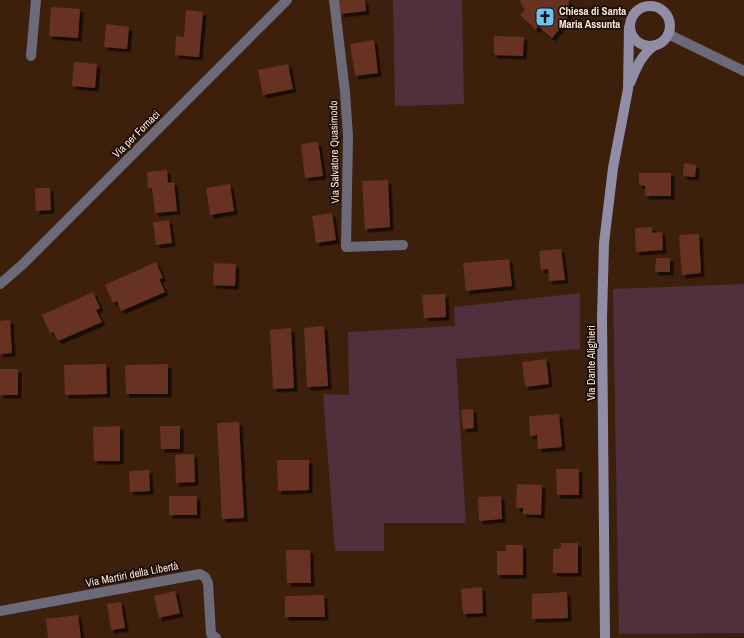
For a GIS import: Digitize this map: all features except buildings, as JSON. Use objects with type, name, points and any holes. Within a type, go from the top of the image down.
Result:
[{"type":"street","points":[[31,56],[36,0]]},
{"type":"street","name":"Via per Fornaci","points":[[0,284],[22,265],[287,0]]},
{"type":"street","name":"Via Salvatore Quasimodo","points":[[334,0],[345,92],[348,136],[346,248],[403,245]]},
{"type":"street","points":[[662,0],[670,27],[668,34],[744,71]]},
{"type":"street","name":"Via Dante Alighieri","points":[[605,638],[602,318],[604,243],[613,168],[628,89],[629,27],[632,15],[638,5],[654,6],[666,14]]},
{"type":"street","points":[[629,27],[635,40],[646,46],[654,46]]},
{"type":"street","name":"Via Dante Alighieri","points":[[628,89],[639,63],[647,51],[660,43],[668,34]]},
{"type":"street","name":"Via Martiri della Libertà","points":[[0,611],[200,574],[205,577],[208,583],[211,637]]},
{"type":"shaded area","points":[[393,0],[462,0],[464,104],[395,106]]},
{"type":"shaded area","points":[[744,284],[744,633],[619,634],[613,289]]},
{"type":"shaded area","points":[[580,293],[580,349],[456,359],[466,523],[384,523],[384,551],[335,551],[323,394],[349,395],[348,332],[455,326],[454,307]]},
{"type":"place","name":"Chiesa di Santa Maria Assunta","points":[[545,17]]}]
